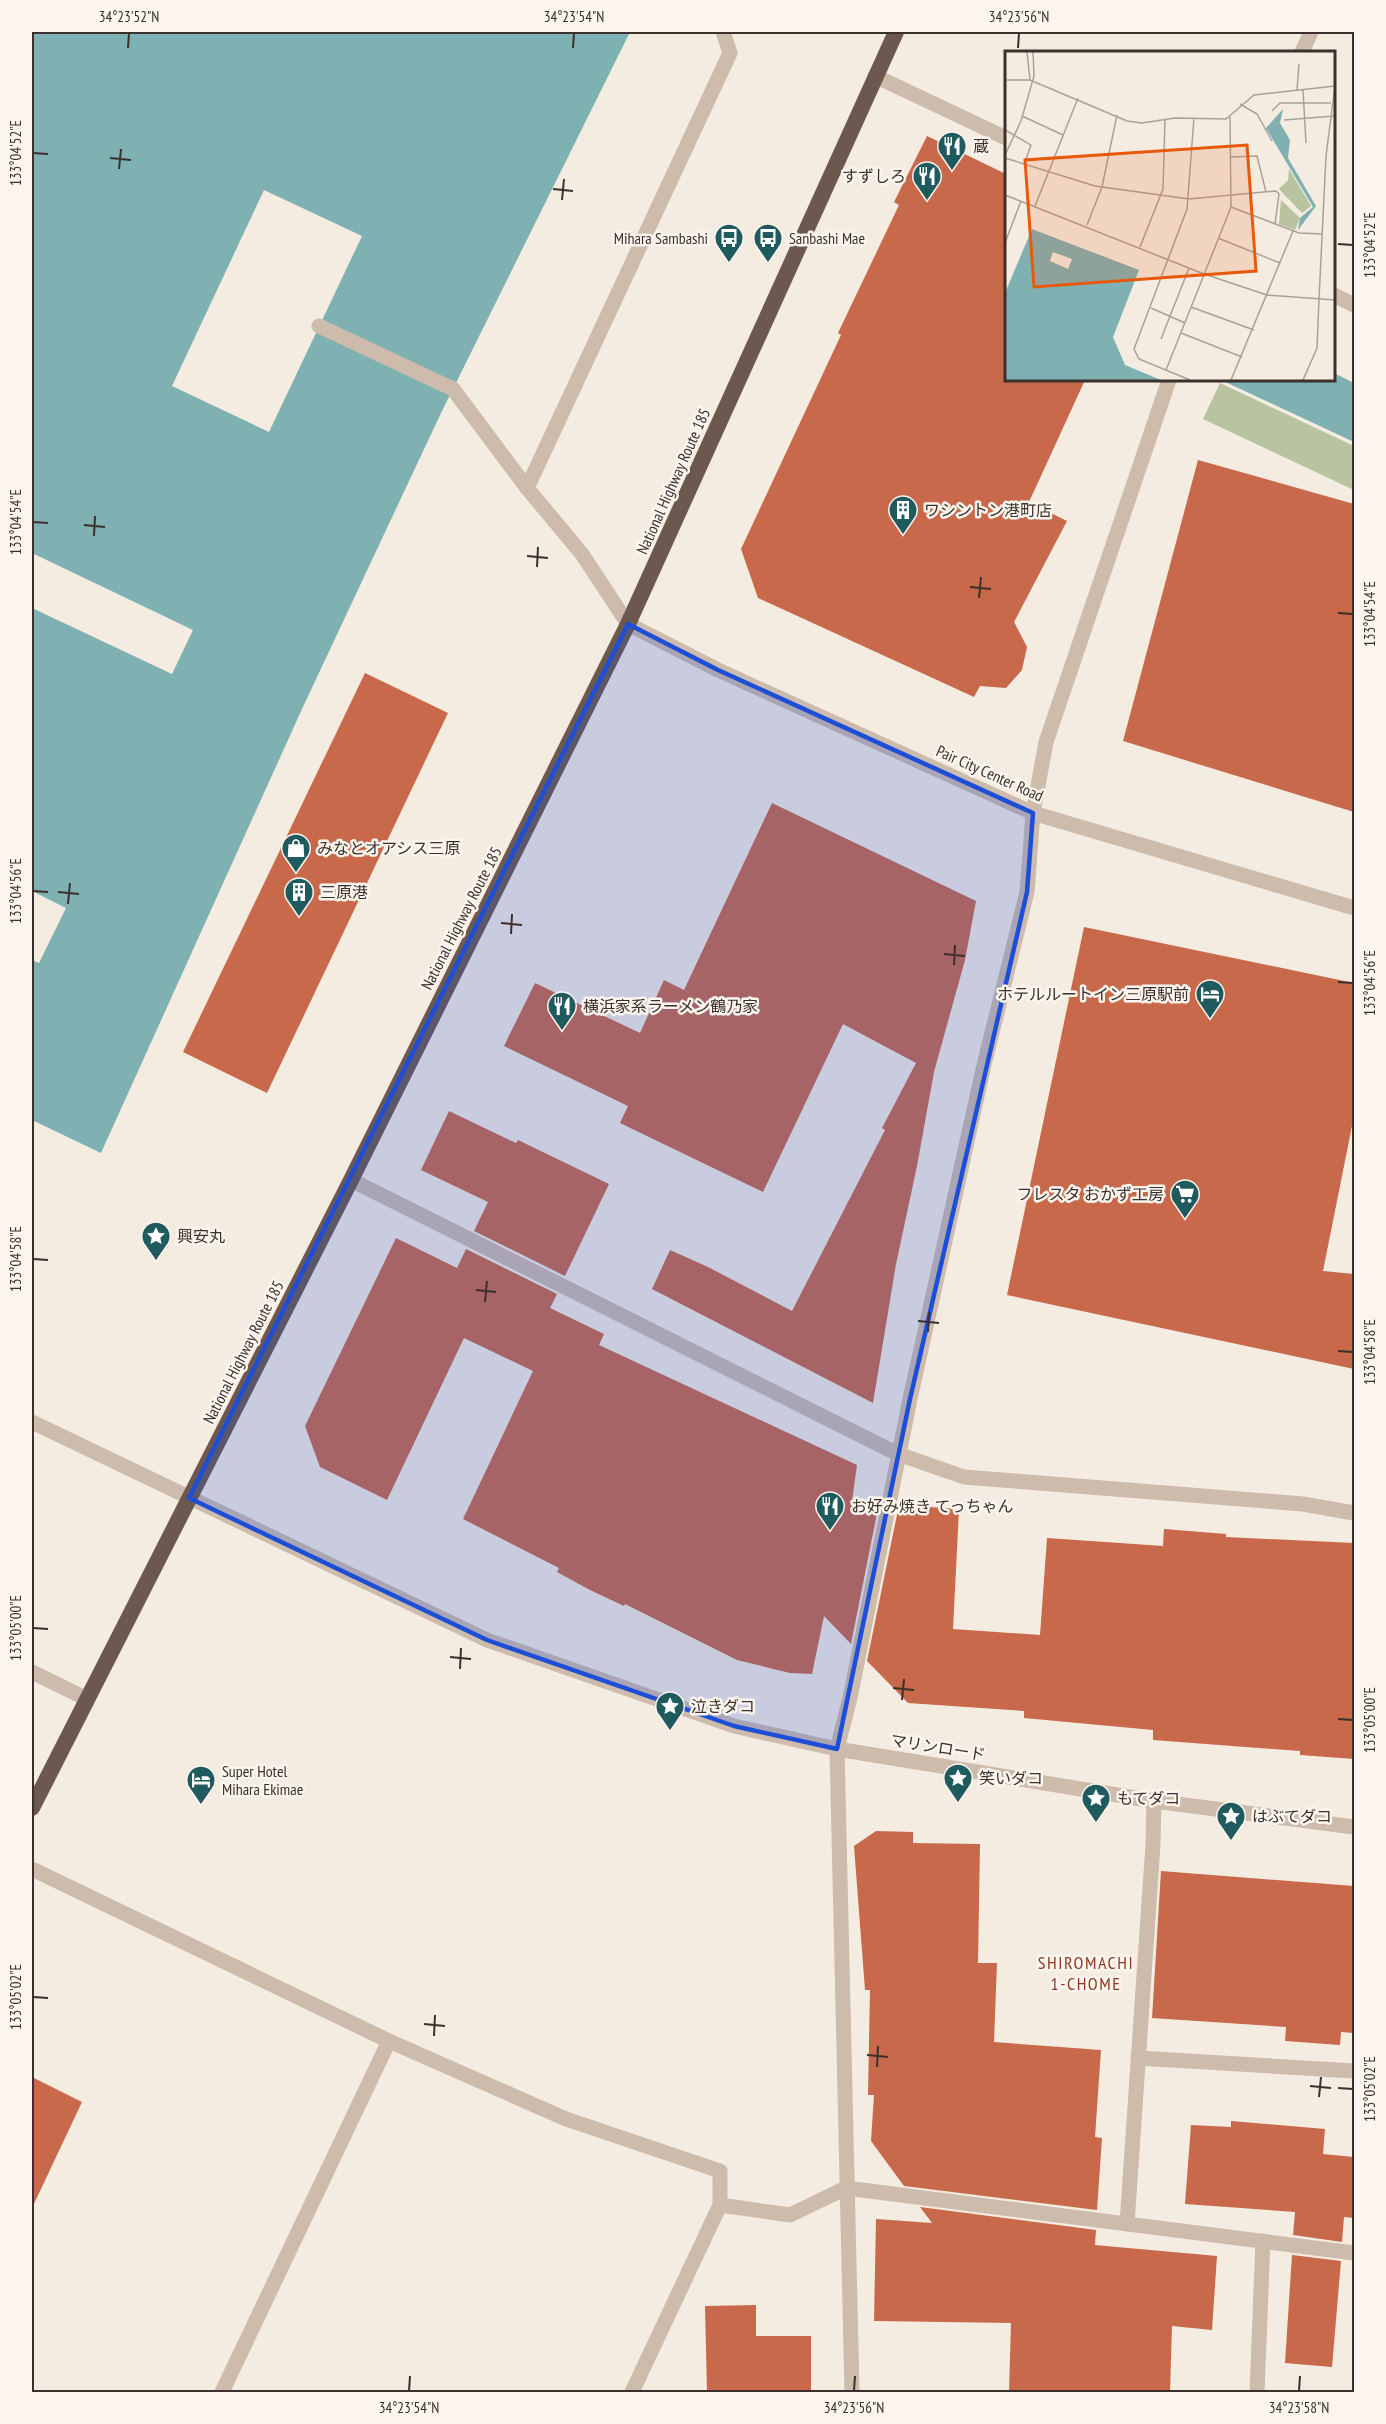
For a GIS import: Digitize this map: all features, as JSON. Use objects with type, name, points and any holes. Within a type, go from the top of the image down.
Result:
[{"type":"highway","name":"National Highway Route 185","points":[[32,1808],[351,1179],[628,624],[896,32]]},
{"type":"street","points":[[527,488],[730,53],[723,32]]},
{"type":"street","points":[[1302,51],[1311,32]]},
{"type":"street","points":[[875,76],[1005,138]]},
{"type":"street","points":[[1335,296],[1354,305]]},
{"type":"street","points":[[319,326],[453,389],[527,488],[582,554],[628,624]]},
{"type":"street","points":[[852,2392],[837,1749],[850,1698],[898,1454],[984,1065],[1027,892],[1033,813],[1046,741],[1169,381]]},
{"type":"street","name":"Pair City Center Road","points":[[628,624],[718,670],[1033,813],[1354,908]]},
{"type":"street","points":[[351,1179],[898,1454],[964,1477],[1303,1504],[1354,1513]]},
{"type":"street","name":"マリンロード","points":[[32,1422],[487,1640],[734,1726],[837,1749],[1154,1801],[1354,1827]]},
{"type":"street","points":[[32,1672],[87,1700]]},
{"type":"street","points":[[1127,2224],[1154,1844],[1154,1801]]},
{"type":"street","points":[[32,1869],[389,2041],[566,2119],[720,2171],[720,2205],[632,2392]]},
{"type":"street","points":[[222,2392],[389,2041]]},
{"type":"street","points":[[1138,2058],[1354,2071]]},
{"type":"street","points":[[720,2205],[789,2215],[846,2188],[1354,2253]]},
{"type":"street","points":[[1257,2392],[1263,2241]]},
{"type":"highlighted area","points":[[628,624],[718,670],[1033,813],[1027,892],[910,1399],[837,1749],[734,1726],[487,1640],[189,1498]]},
{"type":"green space","points":[[1220,383],[1354,446],[1354,490],[1203,419]]},
{"type":"water","points":[[32,32],[630,32],[441,413],[302,709],[101,1153],[32,1120]]},
{"type":"water","points":[[1335,374],[1354,383],[1354,442],[1223,381],[1335,381]]},
{"type":"pier","points":[[264,190],[362,236],[269,432],[172,386]]},
{"type":"pier","points":[[32,553],[193,630],[172,674],[32,608]]},
{"type":"pier","points":[[32,891],[66,908],[39,963],[32,960]]},
{"type":"building","name":"ワシントン港町店","points":[[927,136],[1005,174],[1005,381],[1085,381],[1029,502],[1067,521],[1014,622],[1027,647],[1022,670],[1006,688],[980,686],[974,697],[758,598],[741,549],[841,335],[838,333],[899,205],[894,202]]},
{"type":"building","points":[[1198,460],[1354,504],[1354,812],[1123,741]]},
{"type":"building","name":"三原港","points":[[365,673],[448,713],[267,1093],[183,1052]]},
{"type":"building","points":[[772,803],[976,901],[965,960],[934,1072],[896,1264],[873,1403],[652,1289],[670,1250],[792,1311],[885,1130],[882,1128],[916,1063],[843,1024],[763,1192],[620,1123],[628,1106],[504,1046],[535,983],[640,1033],[664,980],[684,990]]},
{"type":"building","points":[[1084,927],[1354,983],[1354,1116],[1323,1271],[1354,1274],[1354,1369],[1007,1295]]},
{"type":"building","points":[[449,1111],[516,1143],[518,1140],[609,1184],[565,1276],[474,1231],[488,1202],[421,1170]]},
{"type":"building","points":[[396,1238],[457,1268],[466,1249],[557,1294],[550,1308],[604,1334],[599,1345],[857,1465],[852,1501],[879,1503],[851,1644],[824,1616],[812,1674],[790,1673],[737,1660],[625,1604],[624,1606],[590,1590],[557,1572],[559,1568],[463,1519],[533,1371],[464,1338],[387,1500],[320,1467],[305,1426]]},
{"type":"building","points":[[899,1505],[959,1509],[953,1629],[1040,1635],[1047,1538],[1163,1546],[1164,1529],[1226,1534],[1226,1537],[1354,1543],[1354,1759],[1300,1755],[1300,1751],[1153,1740],[1153,1730],[1024,1718],[1024,1711],[908,1703],[867,1661]]},
{"type":"building","points":[[876,1831],[913,1832],[913,1843],[980,1844],[978,1963],[997,1963],[994,2042],[1101,2050],[1095,2137],[1102,2138],[1097,2210],[904,2186],[871,2141],[874,2095],[868,2095],[870,1990],[865,1990],[854,1846]]},
{"type":"building","points":[[1161,1871],[1354,1886],[1354,2033],[1341,2032],[1340,2045],[1285,2041],[1286,2027],[1152,2018]]},
{"type":"building","points":[[32,2077],[82,2102],[32,2208]]},
{"type":"building","points":[[1231,2121],[1325,2129],[1323,2154],[1354,2157],[1354,2218],[1344,2217],[1342,2242],[1293,2235],[1295,2212],[1185,2204],[1191,2125],[1231,2127]]},
{"type":"building","points":[[920,2207],[1096,2230],[1095,2245],[1217,2256],[1212,2330],[1172,2326],[1170,2392],[1009,2392],[1011,2323],[874,2321],[876,2219],[932,2223]]},
{"type":"building","points":[[1292,2255],[1341,2261],[1332,2367],[1285,2363]]},
{"type":"building","points":[[756,2305],[756,2336],[811,2336],[811,2392],[707,2392],[705,2306]]},
{"type":"place","name":"蔵","points":[[952,172]]},
{"type":"place","name":"すずしろ","points":[[927,202]]},
{"type":"place","name":"Mihara Sambashi","points":[[729,264]]},
{"type":"place","name":"Sanbashi Mae","points":[[768,264]]},
{"type":"place","name":"ワシントン港町店","points":[[903,536]]},
{"type":"place","name":"みなとオアシス三原","points":[[296,874]]},
{"type":"place","name":"三原港","points":[[299,918]]},
{"type":"place","name":"ホテルルートイン三原駅前","points":[[1210,1020]]},
{"type":"place","name":"横浜家系ラーメン鶴乃家","points":[[562,1032]]},
{"type":"place","name":"フレスタ おかず工房","points":[[1185,1220]]},
{"type":"place","name":"興安丸","points":[[156,1262]]},
{"type":"place","name":"お好み焼き てっちゃん","points":[[830,1532]]},
{"type":"place","name":"泣きダコ","points":[[670,1732]]},
{"type":"place","name":"笑いダコ","points":[[958,1804]]},
{"type":"place","name":"Super Hotel Mihara Ekimae","points":[[201,1806]]},
{"type":"place","name":"もてダコ","points":[[1096,1824]]},
{"type":"place","name":"はぶてダコ","points":[[1231,1842]]},
{"type":"district","name":"SHIROMACHI 1-CHOME","points":[[1086,1972]]}]
